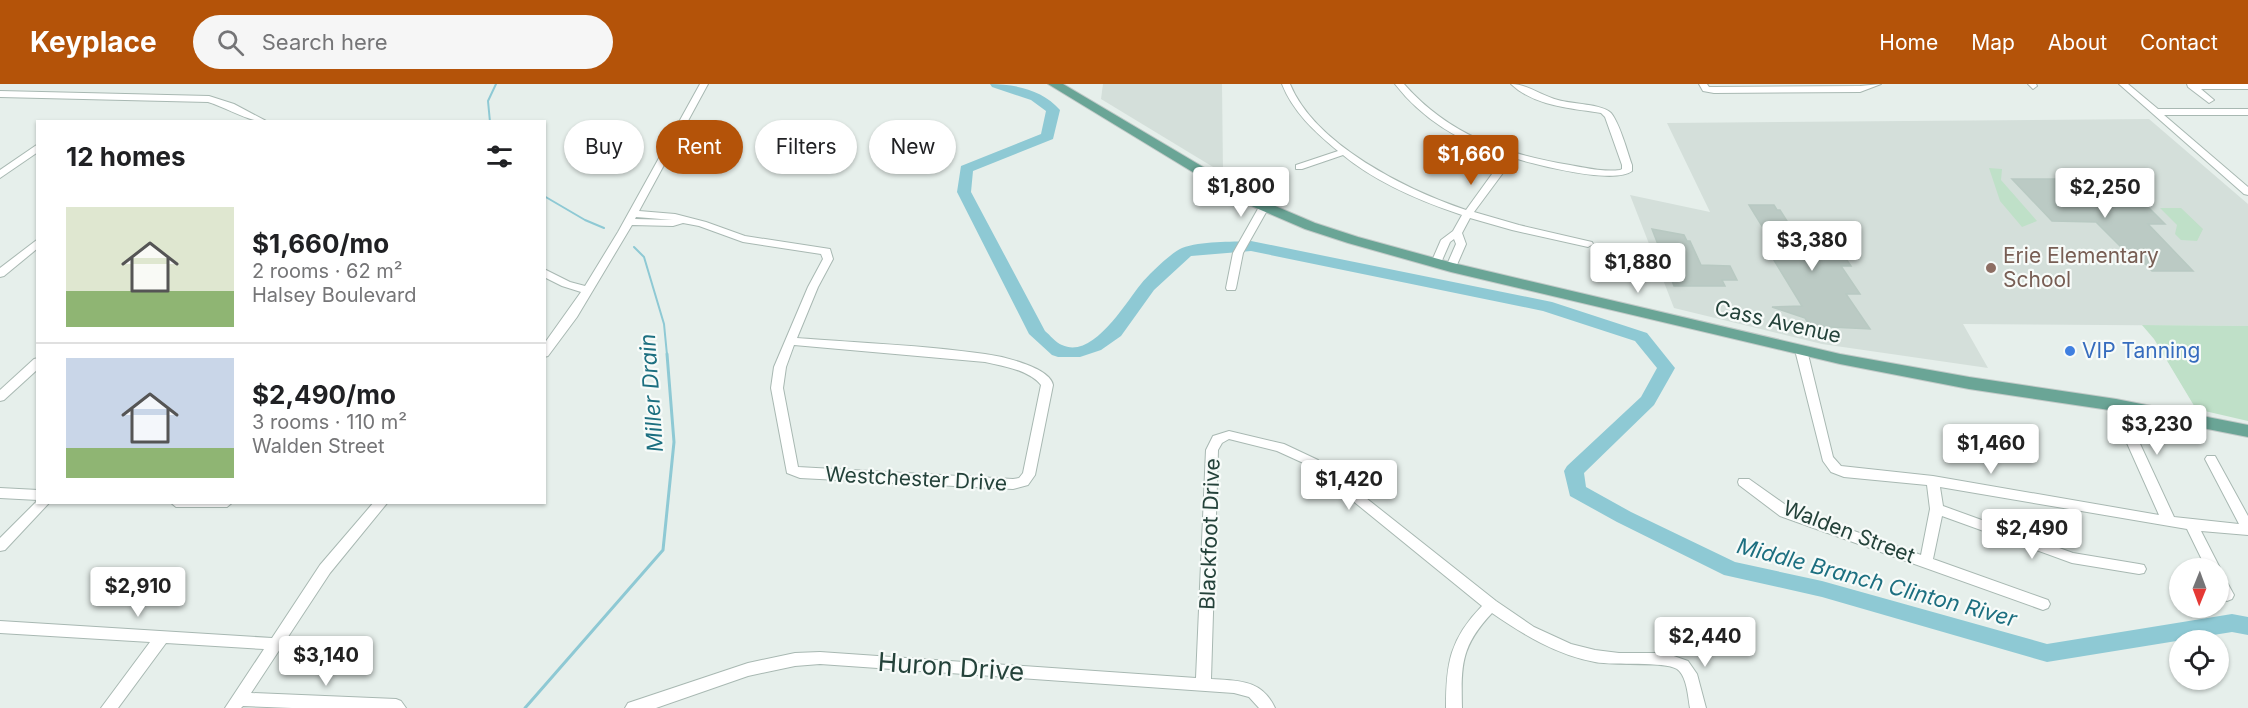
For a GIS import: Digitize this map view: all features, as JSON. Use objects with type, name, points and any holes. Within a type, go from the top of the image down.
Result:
[{"type":"main road","name":"Cass Avenue","points":[[1054,84],[1106,113],[1206,177],[1264,207],[1329,233],[1444,265],[1801,350],[1969,383],[2116,405],[2248,431]]},
{"type":"street","points":[[549,341],[588,290],[631,218],[704,84]]},
{"type":"street","points":[[1286,84],[1311,122],[1343,152],[1393,183],[1467,215],[1519,230],[1588,244]]},
{"type":"street","points":[[1399,84],[1420,107],[1441,124],[1511,155],[1545,164],[1597,172],[1627,171],[1628,165],[1609,116],[1604,111],[1557,103],[1515,84]]},
{"type":"street","points":[[1705,86],[1860,89],[1877,84]]},
{"type":"street","points":[[2123,84],[2248,192]]},
{"type":"street","points":[[2192,85],[2248,86]]},
{"type":"street","points":[[2192,85],[2210,100]]},
{"type":"street","points":[[0,94],[209,99],[224,102],[260,120]]},
{"type":"street","points":[[2216,115],[2248,112]]},
{"type":"street","points":[[2159,115],[2248,117]]},
{"type":"street","points":[[0,175],[36,148]]},
{"type":"street","points":[[1299,167],[1343,152]]},
{"type":"street","points":[[1444,265],[1446,240],[1457,233],[1467,215],[1511,155]]},
{"type":"street","points":[[1231,288],[1238,253],[1264,207]]},
{"type":"street","name":"Westchester Drive","points":[[631,218],[657,219],[673,223],[683,220],[702,224],[743,239],[826,251],[828,259],[813,287],[790,341],[778,372],[777,388],[792,470],[800,473],[1013,483],[1023,482],[1029,476],[1047,386],[1047,382],[1041,378],[1016,365],[985,358],[790,341]]},
{"type":"street","points":[[1444,265],[1461,244],[1457,233]]},
{"type":"street","points":[[0,274],[36,244]]},
{"type":"street","points":[[546,273],[566,284],[588,290]]},
{"type":"street","points":[[1801,350],[1830,465],[1844,472],[1933,481],[2191,525],[2248,530]]},
{"type":"street","points":[[0,397],[36,364]]},
{"type":"street","points":[[2116,405],[2169,521]]},
{"type":"street","name":"Blackfoot Drive","points":[[1203,684],[1212,450],[1214,442],[1220,437],[1229,435],[1242,436],[1280,447],[1306,459],[1491,605],[1529,631],[1568,649],[1619,659],[1671,660],[1683,665],[1690,674],[1698,708]]},
{"type":"street","points":[[2211,459],[2248,530]]},
{"type":"street","name":"Walden Street","points":[[1926,561],[1937,508],[1933,481]]},
{"type":"street","name":"Walden Street","points":[[1744,482],[1785,512],[2043,604]]},
{"type":"street","points":[[0,493],[36,495]]},
{"type":"street","points":[[0,546],[42,504]]},
{"type":"street","points":[[236,704],[325,569],[380,504]]},
{"type":"street","points":[[1937,508],[2072,558],[2139,569]]},
{"type":"street","points":[[2191,525],[2208,558]]},
{"type":"street","points":[[1454,708],[1454,668],[1460,642],[1466,631],[1491,605]]},
{"type":"street","points":[[0,627],[274,644]]},
{"type":"street","points":[[109,708],[163,636]]},
{"type":"street","name":"Huron Drive","points":[[633,708],[742,670],[798,658],[1203,684],[1251,690],[1263,699],[1267,708]]},
{"type":"street","points":[[236,704],[396,706],[398,708]]},
{"type":"shaded area","points":[[1103,84],[1222,84],[1223,173],[1101,99]]},
{"type":"shaded area","name":"Erie Elementary School","points":[[2149,119],[2248,204],[2248,326],[1963,324],[1988,368],[1822,344],[1674,308],[1630,195],[1710,212],[1667,123]]},
{"type":"green space","points":[[1989,168],[2002,169],[2001,180],[2037,221],[2022,227],[2000,201]]},
{"type":"green space","points":[[2160,208],[2181,208],[2203,229],[2197,241],[2181,240],[2175,234],[2177,225]]},
{"type":"green space","points":[[2142,325],[2248,326],[2248,421],[2196,409],[2154,339]]},
{"type":"building","name":"Erie Elementary School","points":[[2012,179],[2083,179],[2113,207],[2148,207],[2165,224],[2148,224],[2193,271],[2152,271],[2138,256],[2130,256],[2096,222],[2052,221]]},
{"type":"building","points":[[1749,205],[1774,205],[1792,229],[1826,230],[1851,266],[1841,266],[1860,294],[1846,294],[1870,329],[1810,326],[1805,318],[1772,307],[1802,306],[1772,257],[1776,257],[1773,252],[1778,252]]},
{"type":"building","points":[[1652,229],[1684,235],[1687,241],[1690,241],[1701,265],[1730,266],[1737,280],[1722,280],[1725,286],[1674,286]]},
{"type":"waterway","name":"Miller Drain","points":[[490,120],[488,101],[496,84]]},
{"type":"waterway","name":"Middle Branch Clinton River","points":[[997,84],[1036,97],[1053,110],[1048,136],[966,169],[964,192],[1038,334],[1058,351],[1074,353],[1095,346],[1115,332],[1148,286],[1186,252],[1223,247],[1251,246],[1546,306],[1641,337],[1666,368],[1648,401],[1574,471],[1577,491],[1624,517],[1731,569],[1822,589],[2047,653],[2232,623],[2248,626]]},
{"type":"waterway","name":"Miller Drain","points":[[546,197],[585,220],[604,228]]},
{"type":"waterway","name":"Miller Drain","points":[[634,247],[644,257],[664,324],[667,355]]},
{"type":"waterway","name":"Miller Drain","points":[[525,708],[663,550],[674,442],[667,354]]},
{"type":"place","name":"Erie Elementary School","points":[[1991,268]]},
{"type":"place","name":"VIP Tanning","points":[[2070,351]]}]
